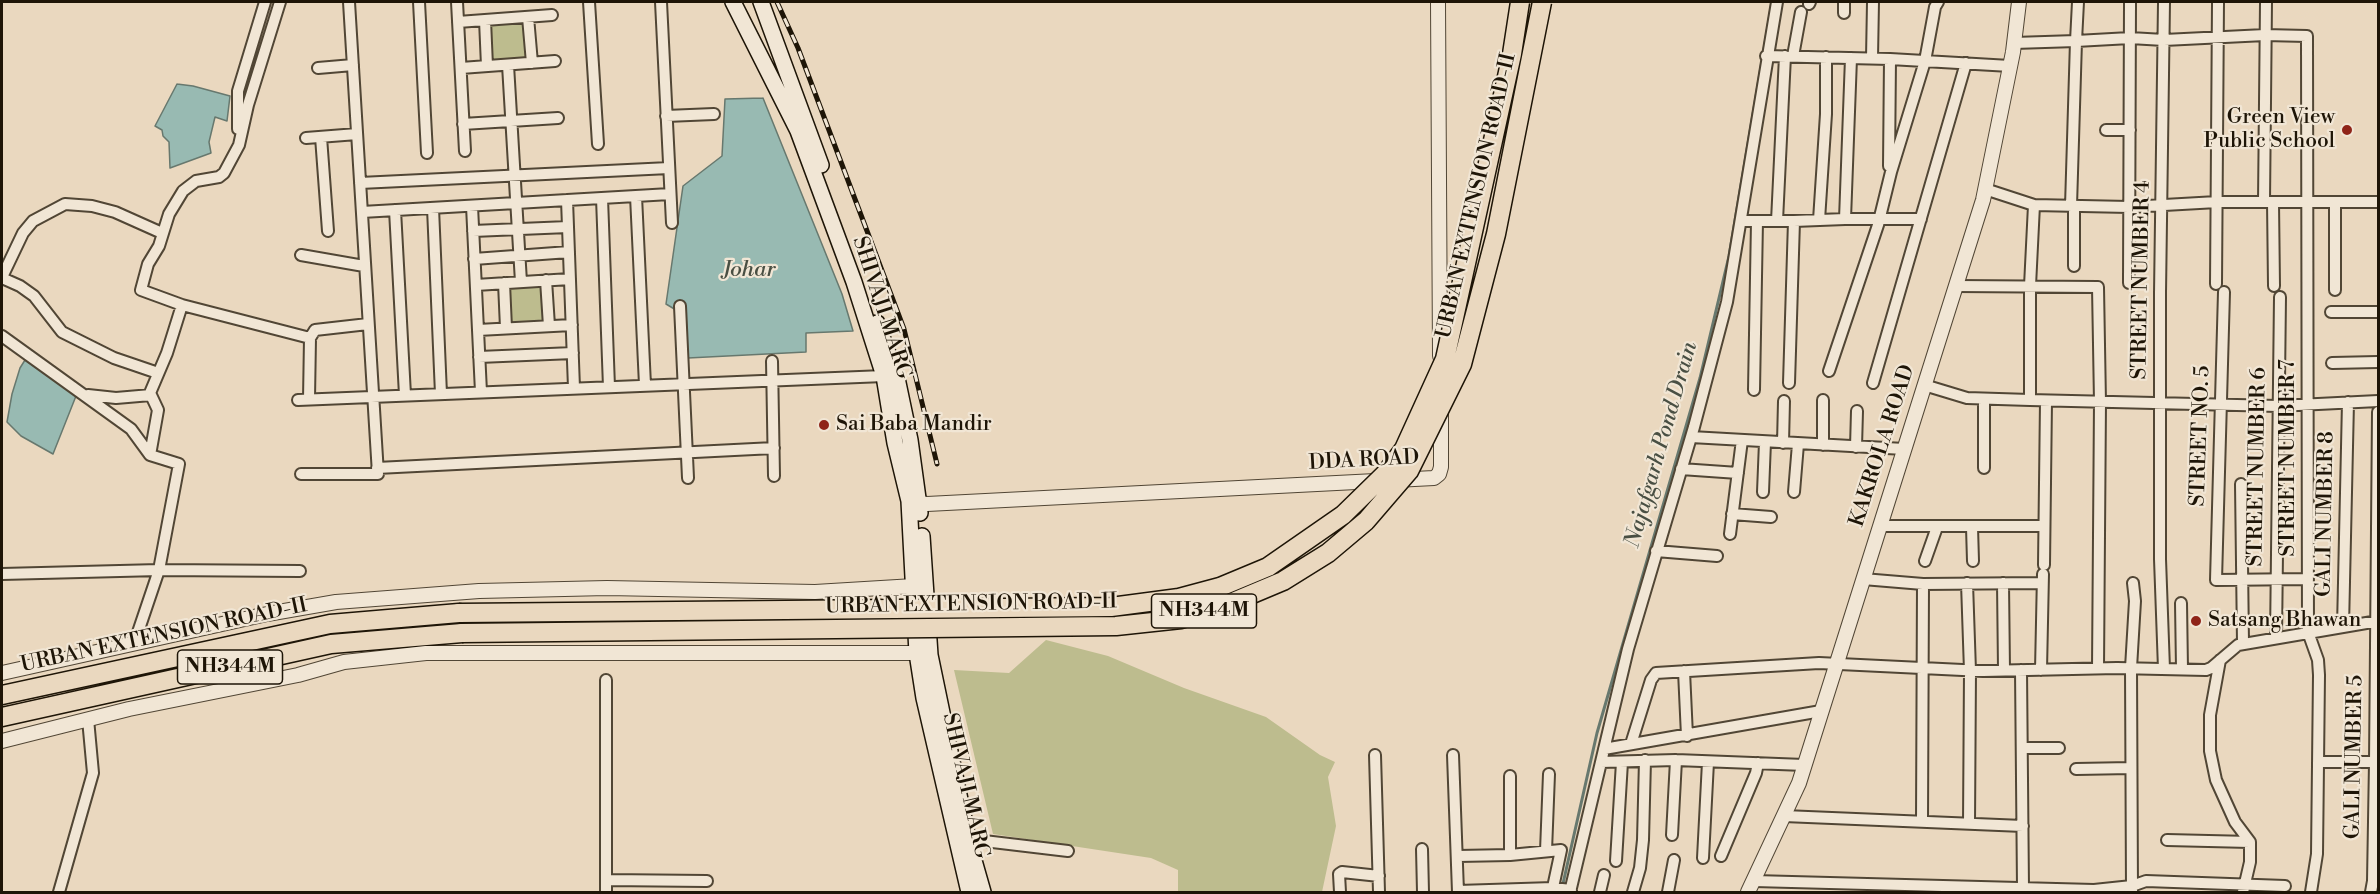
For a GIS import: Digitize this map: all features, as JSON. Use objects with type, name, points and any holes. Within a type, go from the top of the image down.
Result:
[{"type":"highway","name":"URBAN EXTENSION ROAD-II","points":[[2,694],[330,624],[459,613],[1111,607],[1179,598],[1220,587],[1268,567],[1343,514],[1386,473],[1404,449],[1445,359],[1512,54],[1520,2]]},
{"type":"highway","name":"URBAN EXTENSION ROAD-II","points":[[2,717],[331,644],[462,633],[1116,626],[1181,619],[1233,602],[1283,581],[1328,553],[1366,521],[1409,471],[1462,364],[1496,234],[1542,2]]},
{"type":"main road","name":"SHIVAJI MARG","points":[[733,2],[798,131],[854,282],[885,376],[895,443],[909,501],[917,653],[940,776],[969,892]]},
{"type":"main road","name":"SHIVAJI MARG","points":[[761,2],[897,378],[922,503],[930,655],[969,843],[983,892]]},
{"type":"street","points":[[239,144],[238,91],[265,2]]},
{"type":"street","points":[[280,2],[248,105],[239,144],[224,173],[219,177],[196,181],[183,191],[169,214],[159,246],[148,264],[141,290],[182,305],[310,338]]},
{"type":"street","points":[[301,474],[378,474],[349,2]]},
{"type":"street","points":[[419,2],[427,153]]},
{"type":"street","points":[[457,2],[465,151]]},
{"type":"street","points":[[589,2],[598,144]]},
{"type":"street","points":[[661,2],[672,223]]},
{"type":"street","name":"DDA ROAD","points":[[922,503],[1419,479],[1434,478],[1439,474],[1441,467],[1438,2]]},
{"type":"street","points":[[1562,890],[1601,762],[1628,650],[1718,337],[1742,221],[1766,56],[1777,2]]},
{"type":"street","points":[[1872,58],[1873,2]]},
{"type":"street","points":[[1829,371],[1879,219],[1925,61],[1935,7],[1938,2]]},
{"type":"street","name":"KAKROLA ROAD","points":[[1751,887],[1784,816],[1804,765],[1956,286],[1985,189],[2010,66],[2019,2]]},
{"type":"street","points":[[2074,266],[2072,206],[2078,2]]},
{"type":"street","points":[[2129,283],[2130,2]]},
{"type":"street","name":"STREET NUMBER 4","points":[[2164,2],[2160,559],[2164,669]]},
{"type":"street","name":"STREET NO. 5","points":[[2218,2],[2217,202],[2222,404],[2216,580],[2242,580]]},
{"type":"street","points":[[2266,2],[2268,202],[2274,286]]},
{"type":"street","points":[[1778,221],[1789,56],[1807,6]]},
{"type":"street","points":[[458,22],[552,15]]},
{"type":"street","points":[[528,17],[532,63]]},
{"type":"street","points":[[485,20],[487,66]]},
{"type":"street","points":[[2014,43],[2265,35]]},
{"type":"street","name":"STREET NUMBER 7","points":[[2265,35],[2307,36],[2308,632],[2318,660],[2319,675],[2317,854],[2311,892]]},
{"type":"street","points":[[1766,56],[1872,58],[2010,66]]},
{"type":"street","points":[[1819,220],[1826,114],[1826,57]]},
{"type":"street","points":[[1845,219],[1851,58]]},
{"type":"street","points":[[1888,184],[1890,59]]},
{"type":"street","points":[[461,68],[555,61]]},
{"type":"street","points":[[1873,383],[1966,63]]},
{"type":"street","points":[[508,64],[521,282]]},
{"type":"street","points":[[318,68],[352,65]]},
{"type":"street","points":[[666,116],[714,114]]},
{"type":"street","points":[[463,124],[558,118]]},
{"type":"street","points":[[2106,130],[2130,130]]},
{"type":"street","points":[[306,138],[357,134]]},
{"type":"street","points":[[321,136],[327,231]]},
{"type":"street","points":[[360,183],[669,168]]},
{"type":"street","points":[[1985,189],[2034,205],[2129,207],[2217,202],[2379,202]]},
{"type":"street","points":[[362,212],[670,194]]},
{"type":"street","points":[[636,196],[645,385]]},
{"type":"street","points":[[602,198],[609,387]]},
{"type":"street","points":[[567,200],[574,388]]},
{"type":"street","points":[[2335,202],[2335,290]]},
{"type":"street","points":[[158,373],[114,358],[62,332],[34,296],[20,285],[2,277],[23,233],[33,221],[65,204],[85,205],[115,212],[162,233]]},
{"type":"street","points":[[2030,400],[2030,286],[2034,205]]},
{"type":"street","points":[[472,206],[481,392]]},
{"type":"street","points":[[433,208],[441,394]]},
{"type":"street","points":[[395,210],[405,395]]},
{"type":"street","points":[[1742,221],[1921,219]]},
{"type":"street","points":[[1754,390],[1758,221]]},
{"type":"street","points":[[1789,383],[1794,221]]},
{"type":"street","points":[[473,231],[568,227]]},
{"type":"street","points":[[474,259],[569,252]]},
{"type":"street","points":[[301,255],[364,266]]},
{"type":"street","points":[[476,285],[570,279]]},
{"type":"street","points":[[546,280],[549,326]]},
{"type":"street","points":[[504,283],[506,328]]},
{"type":"street","points":[[1956,286],[2098,287],[2100,402],[2098,668]]},
{"type":"street","name":"STREET NUMBER 6","points":[[2276,638],[2280,297]]},
{"type":"street","points":[[150,455],[158,410],[151,395],[182,305]]},
{"type":"street","points":[[680,306],[688,478]]},
{"type":"street","points":[[2331,312],[2379,312]]},
{"type":"street","points":[[368,324],[315,330],[310,338],[303,400],[885,376]]},
{"type":"street","points":[[478,330],[572,325]]},
{"type":"street","points":[[2,336],[71,387],[87,395],[131,429],[150,455],[178,463],[180,466],[159,570],[134,644]]},
{"type":"street","points":[[479,357],[573,353]]},
{"type":"street","points":[[772,361],[774,476]]},
{"type":"street","points":[[2332,363],[2379,362]]},
{"type":"street","points":[[1924,385],[1967,398],[1984,399],[2278,406],[2379,401]]},
{"type":"street","points":[[87,395],[116,398],[151,395]]},
{"type":"street","points":[[1984,399],[1984,468]]},
{"type":"street","points":[[1823,445],[1824,400]]},
{"type":"street","points":[[1783,443],[1784,401]]},
{"type":"street","points":[[2041,670],[2046,401]]},
{"type":"street","name":"GALI NUMBER 8","points":[[2343,627],[2348,402]]},
{"type":"street","points":[[1856,447],[1857,411]]},
{"type":"street","name":"GALI NUMBER 5","points":[[2371,892],[2377,762],[2379,412]]},
{"type":"street","points":[[1691,437],[1904,449]]},
{"type":"street","points":[[1730,534],[1742,440]]},
{"type":"street","points":[[1763,492],[1765,442]]},
{"type":"street","points":[[1794,492],[1798,444]]},
{"type":"street","points":[[377,468],[774,448]]},
{"type":"street","points":[[1681,469],[1738,473]]},
{"type":"street","points":[[2241,484],[2243,644]]},
{"type":"street","points":[[1732,514],[1771,517]]},
{"type":"street","points":[[1880,526],[2044,526]]},
{"type":"street","points":[[1925,561],[1937,527]]},
{"type":"street","points":[[1972,527],[1973,561]]},
{"type":"street","points":[[1656,551],[1717,556]]},
{"type":"street","points":[[2,574],[159,570],[300,571]]},
{"type":"street","points":[[1863,579],[1923,584],[2003,583],[2043,574]]},
{"type":"street","points":[[2242,580],[2308,579]]},
{"type":"street","points":[[1967,583],[1970,670],[1969,824]]},
{"type":"street","points":[[2003,583],[2004,670]]},
{"type":"street","points":[[2132,889],[2131,668],[2135,601],[2133,583]]},
{"type":"street","points":[[1922,821],[1923,584]]},
{"type":"street","points":[[2,673],[267,614],[336,602],[479,591],[607,588],[815,592],[914,586]]},
{"type":"street","points":[[2181,603],[2182,669]]},
{"type":"street","points":[[1631,744],[1653,675],[1819,663],[1970,670],[2131,668],[2206,670],[2233,647],[2243,644],[2378,621]]},
{"type":"street","points":[[2,741],[88,719],[298,675],[344,662],[426,653],[917,653]]},
{"type":"street","points":[[2220,660],[2210,715],[2210,751],[2220,790],[2235,822],[2250,842],[2250,862],[2243,889]]},
{"type":"street","points":[[2018,889],[2022,826],[2021,670]]},
{"type":"street","points":[[1684,671],[1687,736]]},
{"type":"street","points":[[606,680],[606,892]]},
{"type":"street","points":[[1604,749],[1821,711]]},
{"type":"street","points":[[58,892],[93,773],[88,719]]},
{"type":"street","points":[[2022,748],[2060,748]]},
{"type":"street","points":[[1375,755],[1379,892]]},
{"type":"street","points":[[1454,755],[1458,892],[1562,890]]},
{"type":"street","points":[[1633,892],[1640,868],[1643,840],[1645,760]]},
{"type":"street","points":[[1601,762],[1676,760],[1804,765]]},
{"type":"street","points":[[1672,835],[1676,760]]},
{"type":"street","points":[[1616,861],[1623,762]]},
{"type":"street","points":[[1703,858],[1708,762]]},
{"type":"street","points":[[2318,762],[2377,762]]},
{"type":"street","points":[[1721,856],[1756,773],[1758,763]]},
{"type":"street","points":[[2076,769],[2132,768]]},
{"type":"street","points":[[1546,851],[1549,774]]},
{"type":"street","points":[[1510,776],[1510,855]]},
{"type":"street","points":[[1784,816],[2022,826]]},
{"type":"street","points":[[2167,840],[2250,842]]},
{"type":"street","points":[[969,843],[984,841],[1068,851]]},
{"type":"street","points":[[1422,849],[1423,892]]},
{"type":"street","points":[[1458,856],[1510,855],[1560,850],[1562,852],[1562,890]]},
{"type":"street","points":[[1668,892],[1674,860]]},
{"type":"street","points":[[1340,892],[1339,874],[1342,872],[1378,876]]},
{"type":"street","points":[[1600,892],[1604,875]]},
{"type":"street","points":[[606,880],[707,881]]},
{"type":"street","points":[[1751,887],[1803,885],[2094,891],[2132,889],[2146,880],[2243,889],[2285,886]]},
{"type":"street","points":[[1790,892],[1803,885]]},
{"type":"shaded area","points":[[526,23],[528,57],[491,60],[489,25]]},
{"type":"shaded area","points":[[545,283],[547,321],[509,323],[507,285]]},
{"type":"shaded area","points":[[1046,640],[1108,656],[1184,688],[1266,717],[1320,755],[1335,762],[1328,777],[1336,826],[1322,892],[1178,892],[1178,870],[1151,858],[993,834],[954,670],[1009,673]]},
{"type":"water","points":[[177,84],[230,96],[227,121],[215,117],[209,142],[211,153],[170,168],[169,142],[163,136],[162,130],[155,126]]},
{"type":"water","name":"Johar","points":[[763,98],[842,294],[853,331],[806,333],[806,352],[688,358],[686,316],[666,304],[683,186],[722,156],[725,99]]},
{"type":"water","points":[[25,360],[76,396],[53,454],[21,436],[7,422],[12,394],[20,368]]},
{"type":"waterway","name":"Najafgarh Pond Drain","points":[[1562,888],[1597,733],[1700,378],[1729,256],[1772,2]]},
{"type":"railway","points":[[777,2],[798,48],[904,329],[937,464]]},
{"type":"place","name":"Green View Public School","points":[[2347,130]]},
{"type":"place","name":"Sai Baba Mandir","points":[[824,425]]},
{"type":"place","name":"Satsang Bhawan","points":[[2196,621]]}]
